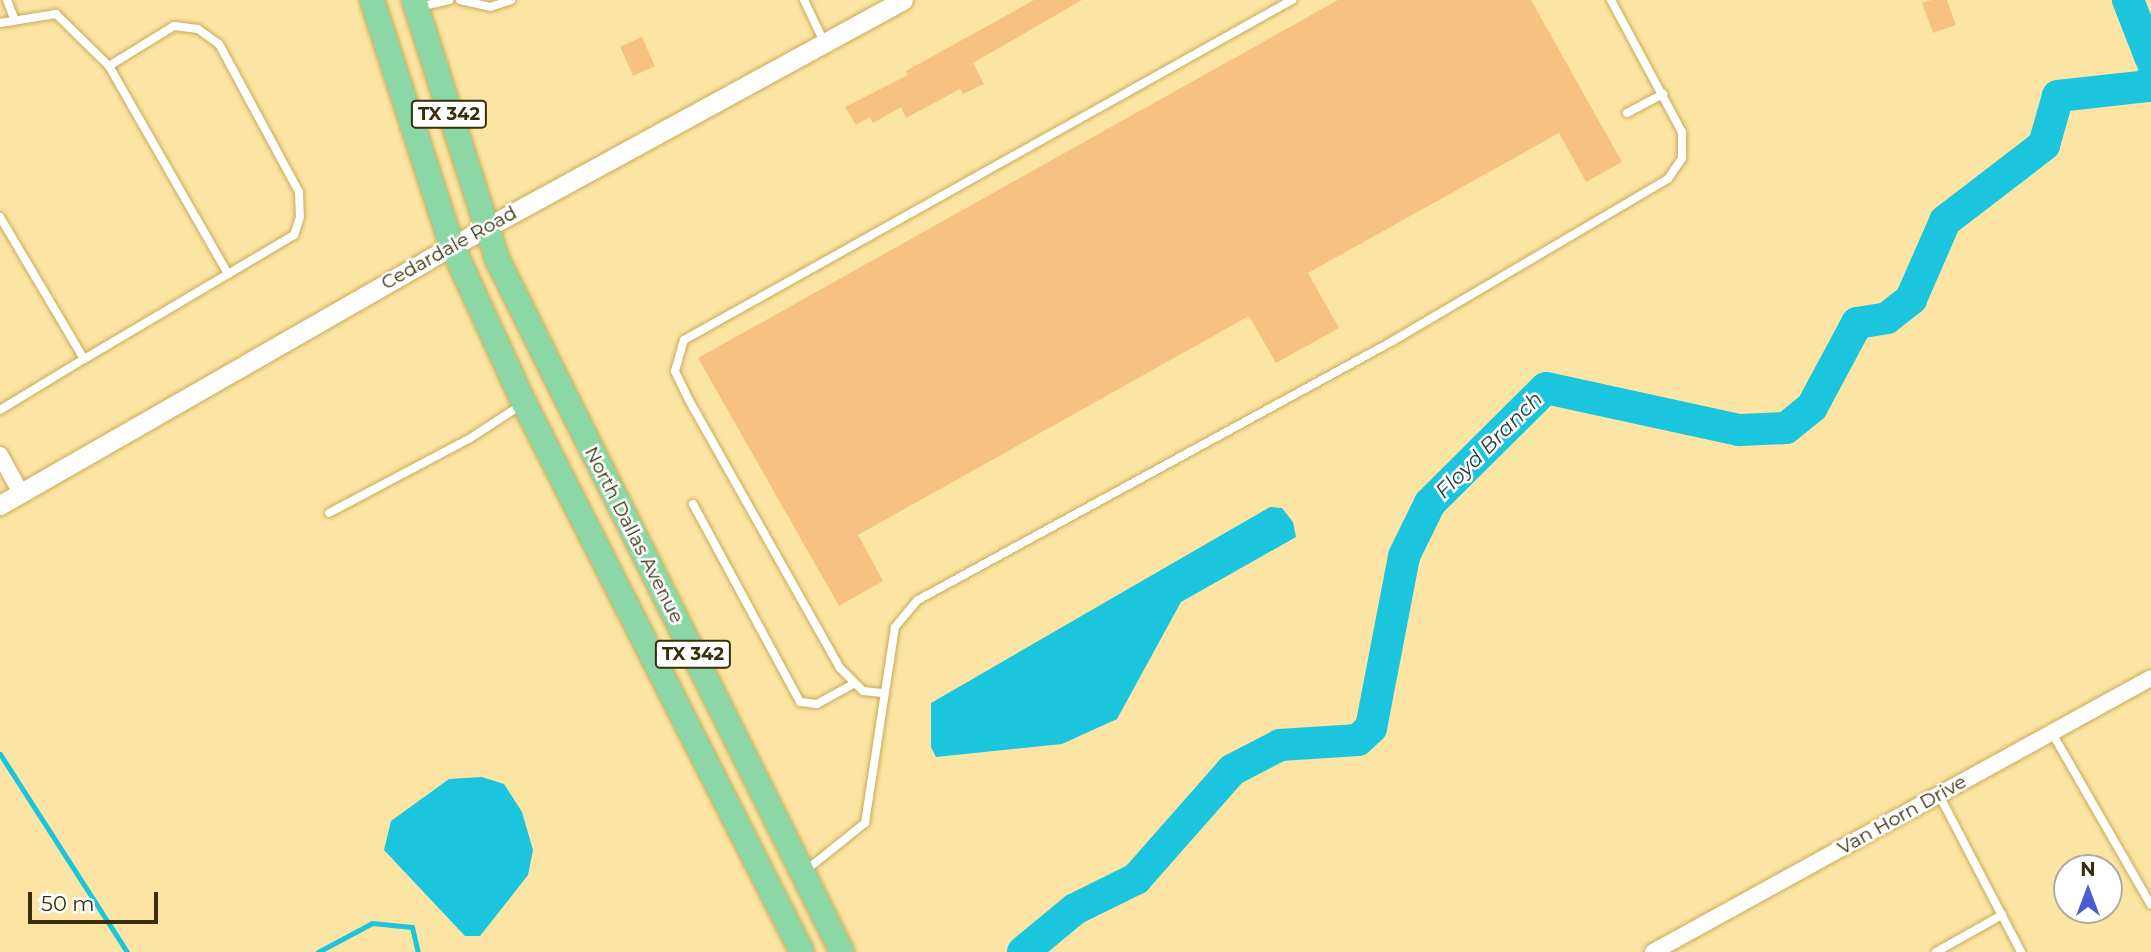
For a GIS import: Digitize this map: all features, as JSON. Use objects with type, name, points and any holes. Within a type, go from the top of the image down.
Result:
[{"type":"main road","name":"TX 342","points":[[372,0],[452,246]]},
{"type":"main road","name":"TX 342","points":[[415,4],[486,229]]},
{"type":"main road","name":"North Dallas Avenue","points":[[486,229],[842,952]]},
{"type":"main road","name":"North Dallas Avenue","points":[[452,246],[524,403],[802,952]]},
{"type":"main road","points":[[771,888],[802,872]]},
{"type":"street","name":"Cedardale Road","points":[[0,505],[452,246],[903,0]]},
{"type":"street","points":[[0,456],[21,493]]},
{"type":"street","name":"Van Horn Drive","points":[[1653,952],[1675,947],[1939,795],[2151,678]]},
{"type":"lane","points":[[7,0],[15,21]]},
{"type":"lane","points":[[415,4],[449,0]]},
{"type":"lane","points":[[463,1],[491,7],[511,0]]},
{"type":"lane","points":[[804,0],[824,42]]},
{"type":"lane","points":[[882,693],[863,691],[840,668],[689,400],[675,371],[684,340],[1292,0]]},
{"type":"lane","points":[[802,872],[865,823],[878,759],[882,693],[895,628],[918,600],[1391,342],[1668,179],[1682,158],[1682,132],[1611,0]]},
{"type":"lane","points":[[0,23],[56,14],[109,66],[228,274]]},
{"type":"lane","points":[[0,410],[294,235],[300,217],[299,192],[219,44],[198,29],[174,26],[109,66]]},
{"type":"lane","points":[[1627,113],[1663,94]]},
{"type":"lane","points":[[0,217],[84,359]]},
{"type":"lane","points":[[329,513],[469,439],[524,403]]},
{"type":"lane","points":[[693,504],[800,702],[817,704],[855,683]]},
{"type":"lane","points":[[2052,733],[2151,905]]},
{"type":"lane","points":[[1939,795],[2021,952]]},
{"type":"lane","points":[[1936,952],[2002,915]]},
{"type":"water","points":[[1270,507],[1282,508],[1293,522],[1296,537],[1181,602],[1117,719],[1062,744],[936,757],[931,747],[931,703]]},
{"type":"water","points":[[482,777],[504,784],[522,812],[533,850],[528,875],[480,936],[465,936],[384,850],[391,821],[449,779]]},
{"type":"building","points":[[1034,0],[1082,0],[973,63],[984,84],[963,94],[960,89],[906,118],[901,107],[873,123],[870,117],[856,125],[845,107],[908,75],[906,71]]},
{"type":"building","points":[[1338,0],[1531,0],[1622,162],[1586,182],[1559,133],[1308,273],[1339,328],[1276,363],[1249,316],[858,535],[883,581],[839,606],[698,358]]},
{"type":"building","points":[[1947,0],[1956,25],[1933,33],[1922,3]]},
{"type":"building","points":[[642,37],[655,66],[633,76],[620,47]]},
{"type":"waterway","name":"Floyd Branch","points":[[2128,0],[2151,59]]},
{"type":"waterway","name":"Floyd Branch","points":[[1023,952],[1075,909],[1136,879],[1232,770],[1280,745],[1358,740],[1371,728],[1404,556],[1430,503],[1546,388],[1739,430],[1786,428],[1812,407],[1857,323],[1887,318],[1911,299],[1945,221],[2044,145],[2058,96],[2149,86],[2151,79]]},
{"type":"waterway","points":[[0,754],[127,952]]},
{"type":"waterway","points":[[318,952],[372,923],[412,927],[418,952]]}]
